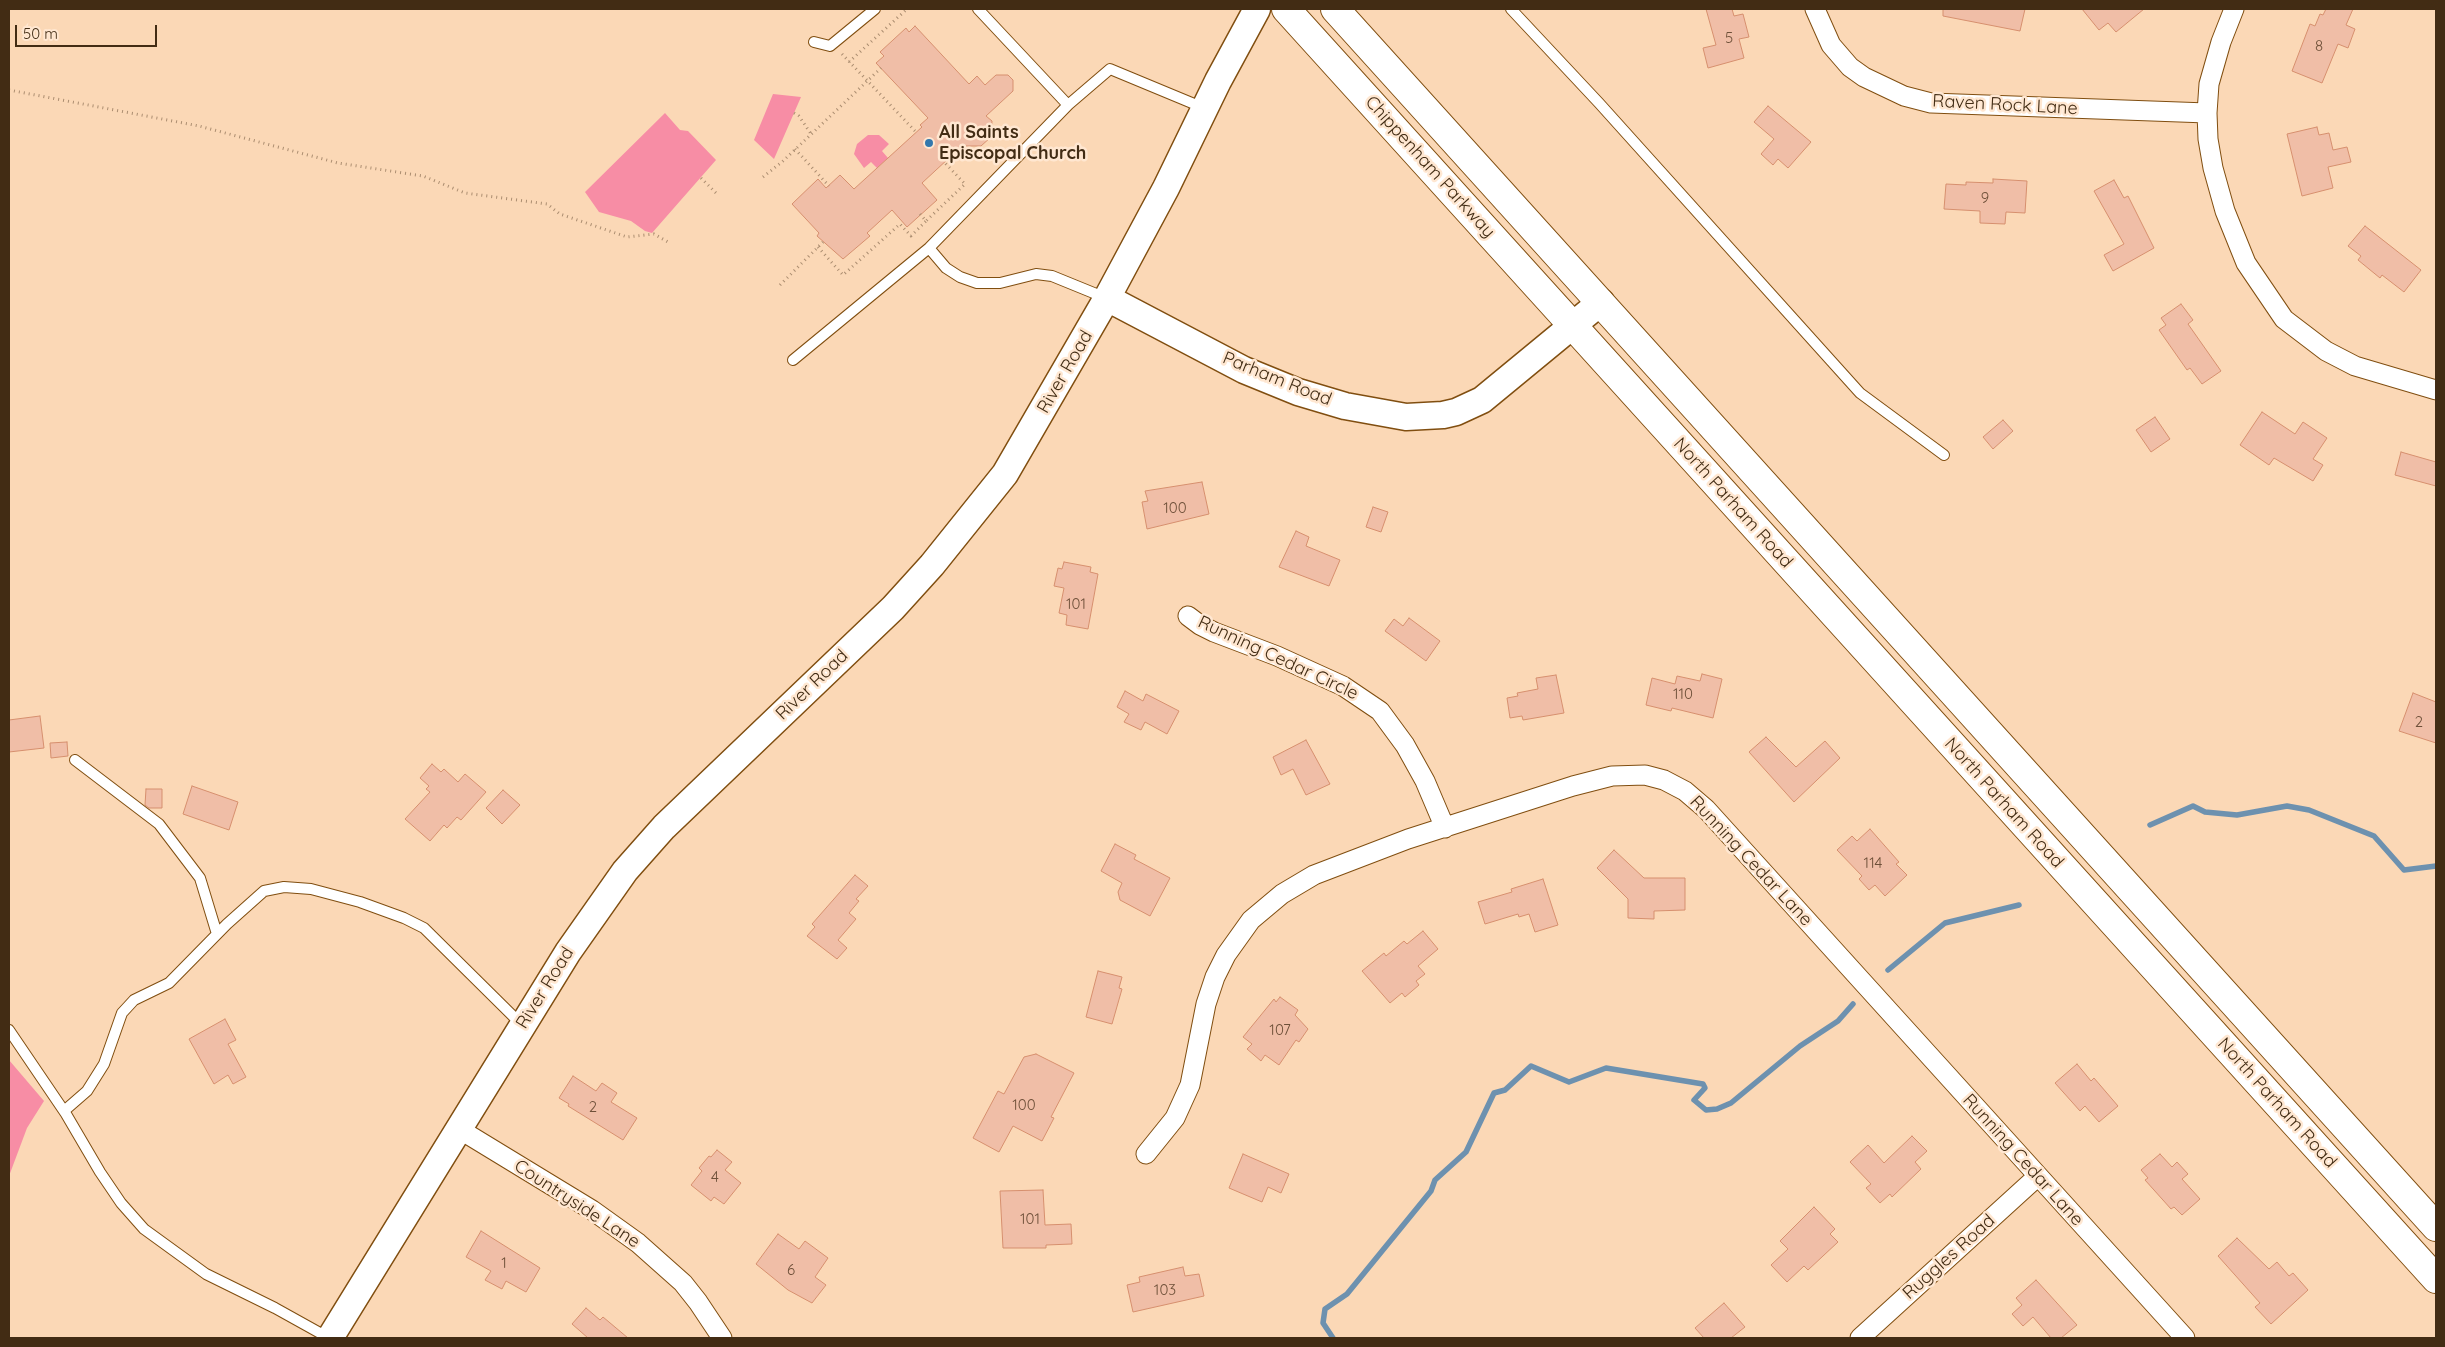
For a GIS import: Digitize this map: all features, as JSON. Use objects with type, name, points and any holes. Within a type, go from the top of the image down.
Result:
[{"type":"highway","name":"Chippenham Parkway","points":[[1286,9],[1573,326]]},
{"type":"highway","name":"Chippenham Parkway","points":[[1335,9],[1601,302]]},
{"type":"highway","name":"North Parham Road","points":[[1601,302],[2436,1227]]},
{"type":"highway","name":"North Parham Road","points":[[1573,326],[2436,1279]]},
{"type":"main road","name":"River Road","points":[[330,1338],[522,1025],[596,910],[625,871],[664,827],[893,608],[932,565],[1005,474],[1107,298],[1166,188],[1257,9]]},
{"type":"main road","name":"Parham Road","points":[[1107,298],[1244,370],[1298,392],[1344,406],[1406,417],[1425,417],[1456,412],[1482,400],[1601,302]]},
{"type":"street","name":"Raven Rock Lane","points":[[1815,9],[1832,45],[1850,67],[1864,77],[1904,96],[1931,103],[2207,113]]},
{"type":"street","points":[[2234,9],[2221,42],[2210,84],[2207,113],[2208,139],[2214,168],[2237,244],[2251,271],[2284,319],[2326,351],[2355,366],[2436,390]]},
{"type":"street","name":"Running Cedar Circle","points":[[1188,616],[1200,626],[1277,656],[1343,686],[1380,711],[1405,745],[1425,781],[1444,828]]},
{"type":"street","name":"Running Cedar Lane","points":[[1146,1154],[1175,1118],[1190,1085],[1202,1024],[1215,977],[1234,943],[1251,920],[1282,894],[1314,875],[1444,828],[1573,786],[1612,776],[1645,775],[1664,780],[1685,792],[1706,809],[1734,838],[2185,1338]]},
{"type":"street","name":"Countryside Lane","points":[[459,1129],[592,1210],[638,1242],[682,1283],[698,1302],[722,1338]]},
{"type":"street","name":"Ruggles Road","points":[[1860,1338],[2038,1176]]},
{"type":"lane","points":[[814,42],[820,45],[832,44],[875,9]]},
{"type":"lane","points":[[978,9],[1068,105]]},
{"type":"lane","points":[[1512,9],[1600,103],[1860,393],[1899,424],[1944,454]]},
{"type":"lane","points":[[793,360],[929,248],[1068,105],[1110,69],[1205,109]]},
{"type":"lane","points":[[929,248],[946,268],[960,277],[977,283],[1000,282],[1036,274],[1052,276],[1107,298]]},
{"type":"lane","points":[[75,760],[159,824],[200,878],[218,934]]},
{"type":"lane","points":[[64,1111],[87,1091],[104,1064],[122,1013],[128,1006],[141,996],[169,983],[264,892],[284,887],[312,888],[360,902],[404,918],[424,928],[522,1025]]},
{"type":"lane","points":[[9,1030],[64,1111],[100,1172],[121,1203],[144,1229],[206,1274],[330,1338]]},
{"type":"path","points":[[850,62],[907,9]]},
{"type":"path","points":[[832,44],[916,132]]},
{"type":"path","points":[[763,177],[881,68]]},
{"type":"path","points":[[9,90],[200,126],[338,163],[423,176],[465,192],[547,204],[560,214],[627,237],[654,234],[668,242]]},
{"type":"path","points":[[794,113],[799,116],[811,134]]},
{"type":"path","points":[[795,149],[829,186]]},
{"type":"path","points":[[818,247],[843,275],[900,224],[911,236],[965,184],[944,162]]},
{"type":"path","points":[[702,178],[718,195]]},
{"type":"path","points":[[920,214],[926,221]]},
{"type":"path","points":[[780,285],[823,242]]},
{"type":"shaded area","points":[[773,94],[801,97],[774,159],[754,140]]},
{"type":"shaded area","points":[[665,113],[680,130],[688,131],[716,160],[652,233],[645,231],[631,221],[599,212],[585,192]]},
{"type":"shaded area","points":[[868,135],[879,135],[889,144],[882,151],[888,158],[877,168],[871,162],[864,168],[854,154],[857,144]]},
{"type":"shaded area","points":[[9,1060],[44,1101],[27,1128],[9,1176]]},
{"type":"building","points":[[1706,9],[1732,9],[1734,16],[1743,14],[1749,37],[1739,39],[1744,58],[1708,68],[1703,48],[1716,45]]},
{"type":"building","points":[[1943,9],[2025,9],[2020,31],[1943,16]]},
{"type":"building","points":[[2082,9],[2144,9],[2116,32],[2108,23],[2099,30]]},
{"type":"building","points":[[2326,9],[2353,9],[2346,25],[2355,29],[2348,48],[2338,44],[2322,83],[2292,71],[2310,24],[2315,26],[2320,14],[2323,15]]},
{"type":"building","name":"All Saints Episcopal Church","points":[[915,26],[969,84],[977,76],[985,85],[996,75],[1008,75],[1013,80],[1013,91],[986,116],[992,121],[991,137],[981,146],[962,146],[922,183],[937,200],[907,227],[892,210],[867,233],[870,236],[843,259],[817,236],[819,233],[792,204],[818,179],[826,188],[840,175],[854,189],[922,127],[920,125],[928,118],[876,63],[884,56],[880,52],[906,28],[909,32]]},
{"type":"building","points":[[1768,106],[1811,142],[1788,168],[1778,159],[1773,165],[1761,154],[1774,139],[1754,122]]},
{"type":"building","points":[[2317,127],[2319,135],[2329,133],[2333,150],[2347,147],[2351,162],[2328,167],[2333,188],[2302,196],[2287,134]]},
{"type":"building","points":[[1993,179],[2027,181],[2025,213],[2006,212],[2005,224],[1980,223],[1980,211],[1944,209],[1946,184],[1966,185],[1966,182],[1993,183]]},
{"type":"building","points":[[2114,180],[2124,198],[2128,196],[2154,248],[2113,271],[2104,255],[2124,244],[2094,191]]},
{"type":"building","points":[[2365,226],[2421,270],[2404,292],[2382,275],[2380,278],[2358,260],[2361,256],[2348,246]]},
{"type":"building","points":[[2181,304],[2193,320],[2188,324],[2221,371],[2202,384],[2190,368],[2187,370],[2159,330],[2166,325],[2161,318]]},
{"type":"building","points":[[2262,412],[2295,434],[2303,422],[2327,438],[2313,459],[2323,465],[2313,481],[2274,458],[2269,465],[2240,445]]},
{"type":"building","points":[[2155,417],[2170,439],[2151,452],[2136,430]]},
{"type":"building","points":[[2003,420],[2013,431],[1993,449],[1983,437]]},
{"type":"building","points":[[2401,452],[2436,462],[2436,486],[2395,475]]},
{"type":"building","points":[[1202,482],[1209,514],[1147,529],[1142,502],[1148,501],[1145,491]]},
{"type":"building","points":[[1373,507],[1388,512],[1381,532],[1366,527]]},
{"type":"building","points":[[1296,531],[1309,537],[1306,546],[1340,560],[1329,586],[1279,567]]},
{"type":"building","points":[[1064,562],[1091,567],[1090,572],[1098,574],[1088,629],[1066,625],[1067,615],[1059,613],[1064,588],[1054,586],[1058,568],[1062,569]]},
{"type":"building","points":[[1409,618],[1440,641],[1426,661],[1385,631],[1394,619],[1403,626]]},
{"type":"building","points":[[1702,674],[1722,679],[1713,718],[1672,708],[1671,711],[1646,705],[1652,678],[1675,684],[1677,676],[1700,681]]},
{"type":"building","points":[[1556,675],[1564,713],[1523,720],[1522,716],[1510,718],[1507,698],[1518,696],[1517,693],[1538,689],[1536,678]]},
{"type":"building","points":[[1125,691],[1143,701],[1146,694],[1179,711],[1167,734],[1145,722],[1141,730],[1124,722],[1129,714],[1117,707]]},
{"type":"building","points":[[2413,693],[2436,702],[2436,743],[2399,731]]},
{"type":"building","points":[[40,716],[44,748],[9,752],[9,720]]},
{"type":"building","points":[[1766,737],[1796,767],[1825,741],[1840,758],[1794,802],[1749,752]]},
{"type":"building","points":[[1306,740],[1330,784],[1306,795],[1293,769],[1281,775],[1273,757]]},
{"type":"building","points":[[67,742],[68,756],[51,758],[50,743]]},
{"type":"building","points":[[432,764],[441,772],[444,769],[458,782],[465,774],[486,792],[461,820],[457,817],[447,828],[444,825],[430,841],[405,819],[430,792],[426,789],[429,786],[420,778]]},
{"type":"building","points":[[192,786],[238,802],[229,830],[183,814]]},
{"type":"building","points":[[146,789],[162,789],[162,808],[149,808],[145,805]]},
{"type":"building","points":[[503,790],[520,805],[502,824],[486,808]]},
{"type":"building","points":[[1870,829],[1899,862],[1896,864],[1907,875],[1885,896],[1875,885],[1869,890],[1859,879],[1862,876],[1837,850],[1852,836],[1857,841]]},
{"type":"building","points":[[1115,844],[1136,855],[1134,859],[1170,878],[1150,916],[1120,900],[1118,892],[1122,883],[1101,871]]},
{"type":"building","points":[[1614,850],[1644,878],[1685,878],[1685,910],[1654,911],[1654,919],[1628,918],[1628,899],[1597,868]]},
{"type":"building","points":[[855,875],[868,886],[856,899],[859,901],[849,913],[856,919],[838,940],[847,948],[837,959],[807,936],[815,927],[812,924]]},
{"type":"building","points":[[1543,879],[1558,925],[1535,932],[1529,914],[1519,917],[1518,914],[1485,924],[1478,902],[1512,892],[1511,889]]},
{"type":"building","points":[[1423,931],[1438,949],[1418,966],[1425,974],[1416,981],[1419,985],[1405,997],[1402,993],[1390,1003],[1362,971],[1384,953],[1386,956],[1404,941],[1407,944]]},
{"type":"building","points":[[1098,971],[1122,977],[1119,988],[1122,989],[1112,1024],[1086,1017]]},
{"type":"building","points":[[1280,997],[1298,1010],[1295,1015],[1308,1029],[1299,1042],[1296,1040],[1279,1065],[1265,1055],[1261,1061],[1247,1049],[1252,1044],[1243,1037],[1274,999],[1276,1002]]},
{"type":"building","points":[[225,1019],[236,1040],[228,1044],[246,1077],[233,1084],[228,1075],[214,1084],[189,1039]]},
{"type":"building","points":[[1036,1054],[1074,1073],[1051,1117],[1054,1118],[1042,1141],[1013,1126],[999,1152],[973,1138],[998,1091],[1004,1094],[1024,1057]]},
{"type":"building","points":[[2077,1064],[2091,1081],[2094,1078],[2118,1106],[2099,1122],[2085,1106],[2080,1111],[2055,1083]]},
{"type":"building","points":[[573,1076],[596,1091],[602,1083],[617,1093],[611,1102],[637,1118],[623,1140],[568,1106],[569,1104],[559,1098]]},
{"type":"building","points":[[1912,1136],[1927,1151],[1915,1162],[1921,1169],[1892,1197],[1890,1194],[1880,1203],[1866,1188],[1871,1184],[1850,1162],[1868,1145],[1884,1163]]},
{"type":"building","points":[[717,1150],[732,1162],[725,1170],[741,1183],[724,1204],[714,1197],[711,1201],[691,1185],[702,1171],[699,1168]]},
{"type":"building","points":[[1243,1154],[1289,1174],[1281,1193],[1268,1187],[1262,1202],[1229,1188]]},
{"type":"building","points":[[2160,1154],[2172,1167],[2177,1162],[2188,1174],[2182,1179],[2200,1199],[2182,1215],[2174,1207],[2171,1209],[2145,1180],[2148,1178],[2141,1170]]},
{"type":"building","points":[[1043,1190],[1045,1225],[1071,1224],[1072,1244],[1046,1245],[1046,1248],[1003,1248],[1000,1191]]},
{"type":"building","points":[[1814,1207],[1835,1229],[1830,1234],[1838,1242],[1808,1270],[1804,1266],[1787,1282],[1771,1265],[1788,1249],[1780,1241]]},
{"type":"building","points":[[481,1231],[540,1268],[526,1292],[506,1281],[502,1289],[485,1280],[491,1271],[466,1257]]},
{"type":"building","points":[[778,1234],[799,1249],[805,1241],[828,1258],[815,1277],[826,1285],[812,1303],[788,1290],[756,1264]]},
{"type":"building","points":[[2237,1238],[2269,1269],[2277,1262],[2289,1276],[2293,1273],[2308,1290],[2271,1324],[2255,1307],[2260,1303],[2218,1256]]},
{"type":"building","points":[[1183,1267],[1185,1276],[1199,1274],[1204,1296],[1133,1312],[1127,1285],[1140,1282],[1139,1277]]},
{"type":"building","points":[[2036,1280],[2077,1325],[2061,1338],[2051,1338],[2033,1317],[2023,1326],[2012,1314],[2022,1305],[2016,1298]]},
{"type":"building","points":[[1724,1303],[1745,1327],[1731,1338],[1704,1338],[1695,1328]]},
{"type":"building","points":[[586,1308],[600,1320],[603,1317],[628,1338],[588,1338],[572,1324]]},
{"type":"waterway","points":[[2150,825],[2193,806],[2205,812],[2237,815],[2287,806],[2309,810],[2374,836],[2404,870],[2436,866]]},
{"type":"waterway","points":[[1888,970],[1945,923],[2019,905]]},
{"type":"waterway","points":[[1333,1338],[1323,1323],[1325,1309],[1347,1294],[1431,1191],[1435,1180],[1466,1152],[1494,1093],[1505,1090],[1531,1066],[1569,1082],[1606,1068],[1703,1084],[1705,1088],[1694,1100],[1706,1110],[1717,1109],[1731,1103],[1800,1046],[1838,1021],[1853,1004]]},
{"type":"place","name":"All Saints Episcopal Church","points":[[929,143]]}]
